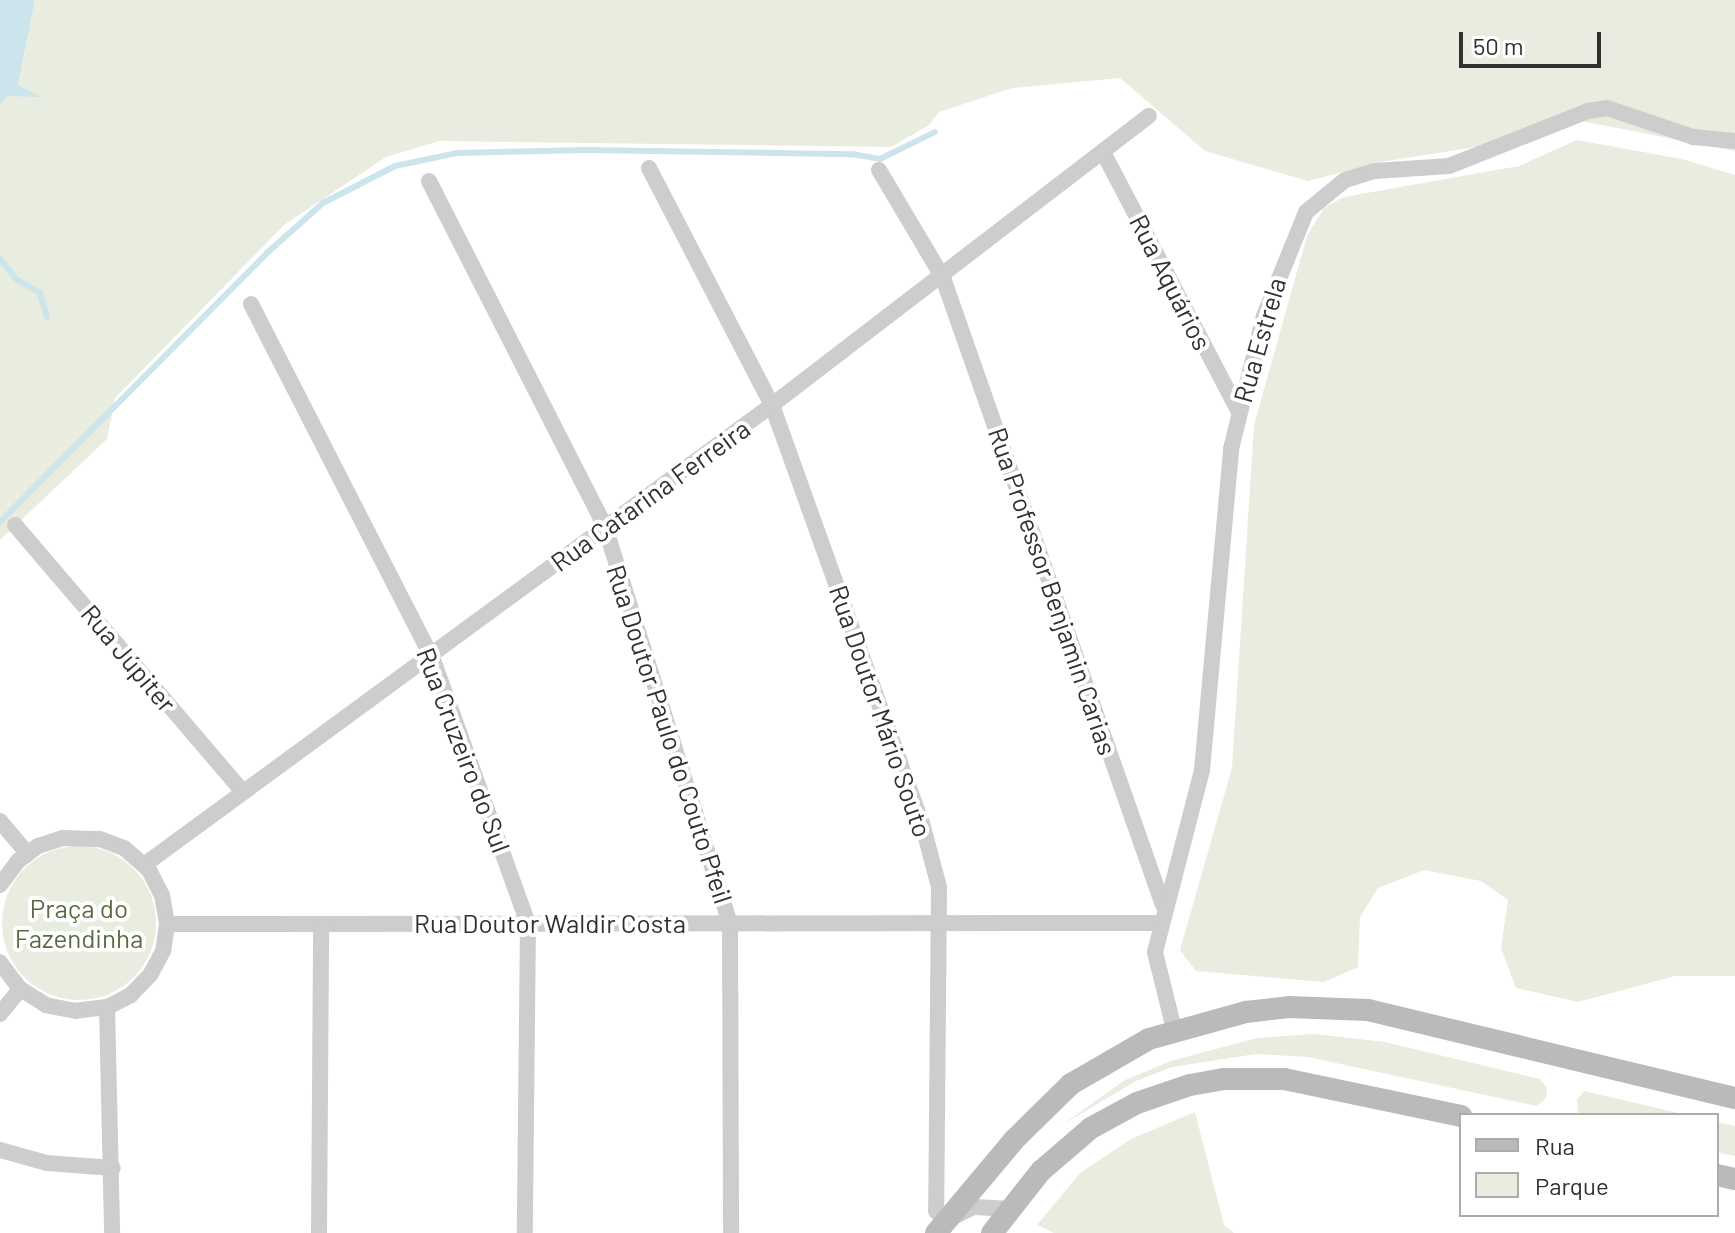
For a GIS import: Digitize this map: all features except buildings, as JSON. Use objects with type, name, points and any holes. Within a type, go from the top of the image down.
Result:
[{"type":"main road","points":[[941,1226],[1054,1098],[1120,1053],[1174,1029],[1289,1007],[1368,1010],[1735,1098]]},
{"type":"main road","points":[[992,1233],[1041,1171],[1091,1128],[1137,1103],[1190,1085],[1224,1079],[1284,1079],[1459,1116]]},
{"type":"street","name":"Rua Estrela","points":[[1158,923],[1189,831],[1202,770],[1223,520],[1239,412],[1264,316],[1296,227],[1315,199],[1345,180],[1375,171],[1449,166],[1588,111],[1607,108],[1693,137],[1735,141]]},
{"type":"street","name":"Rua Catarina Ferreira","points":[[144,865],[432,657],[943,278],[1149,116]]},
{"type":"street","name":"Rua Aquários","points":[[1103,152],[1239,412]]},
{"type":"street","name":"Rua Doutor Mário Souto","points":[[649,168],[772,405],[922,823],[939,887],[934,1204],[941,1226]]},
{"type":"street","name":"Rua Professor Benjamin Carias","points":[[879,170],[943,278],[1163,905]]},
{"type":"street","name":"Rua Doutor Paulo do Couto Pfeil","points":[[429,181],[605,527],[730,923],[731,1233]]},
{"type":"street","name":"Rua Cruzeiro do Sul","points":[[251,304],[432,657],[528,923],[525,1233]]},
{"type":"street","name":"Rua Júpiter","points":[[15,525],[243,792]]},
{"type":"street","points":[[0,821],[27,853]]},
{"type":"street","points":[[0,885],[27,853],[62,838],[88,837],[124,848],[144,865],[162,895],[167,924],[163,951],[150,975],[131,995],[107,1007],[61,1009],[20,989],[0,962]]},
{"type":"street","name":"Rua Doutor Waldir Costa","points":[[167,924],[1158,923]]},
{"type":"street","points":[[1158,923],[1155,966],[1174,1029]]},
{"type":"street","points":[[319,1233],[321,924]]},
{"type":"street","points":[[0,1014],[20,989]]},
{"type":"street","points":[[107,1007],[113,1168],[112,1233]]},
{"type":"street","points":[[0,1150],[47,1163],[113,1168]]},
{"type":"street","points":[[941,1226],[974,1207],[1011,1209]]},
{"type":"green space","points":[[35,0],[1735,0],[1735,151],[1571,119],[1520,140],[1381,162],[1308,181],[1205,151],[1120,78],[1012,88],[939,112],[929,125],[891,147],[439,141],[386,157],[284,225],[115,398],[107,439],[0,540],[0,105],[8,96],[39,96],[18,86]]},
{"type":"green space","points":[[1577,140],[1682,159],[1735,175],[1735,976],[1675,976],[1578,1002],[1516,988],[1501,948],[1508,900],[1481,881],[1424,870],[1378,888],[1360,917],[1358,967],[1324,982],[1196,971],[1180,950],[1232,768],[1254,425],[1307,236],[1324,208],[1344,197],[1519,166]]},
{"type":"green space","name":"Praça do Fazendinha","points":[[79,846],[108,852],[133,869],[150,894],[156,923],[150,952],[133,977],[108,994],[79,1000],[50,994],[25,977],[8,952],[2,923],[8,894],[25,869],[50,852]]},
{"type":"green space","points":[[1314,1034],[1385,1042],[1540,1079],[1547,1088],[1546,1098],[1537,1106],[1308,1057],[1256,1054],[1172,1067],[1136,1081],[1062,1125],[1125,1080],[1171,1061],[1257,1038]]},
{"type":"green space","points":[[1584,1091],[1678,1113],[1578,1113],[1577,1100]]},
{"type":"green space","points":[[1195,1112],[1224,1225],[1234,1233],[1054,1233],[1037,1225],[1080,1173],[1131,1139]]},
{"type":"green space","points":[[1719,1122],[1735,1126],[1735,1156],[1719,1152]]},
{"type":"water","points":[[0,0],[35,0],[18,85],[41,97],[8,96],[0,105]]},
{"type":"waterway","points":[[0,522],[267,253],[323,203],[395,166],[457,153],[587,150],[852,154],[880,159],[935,132]]},
{"type":"waterway","points":[[0,259],[16,279],[40,293],[47,317]]}]
